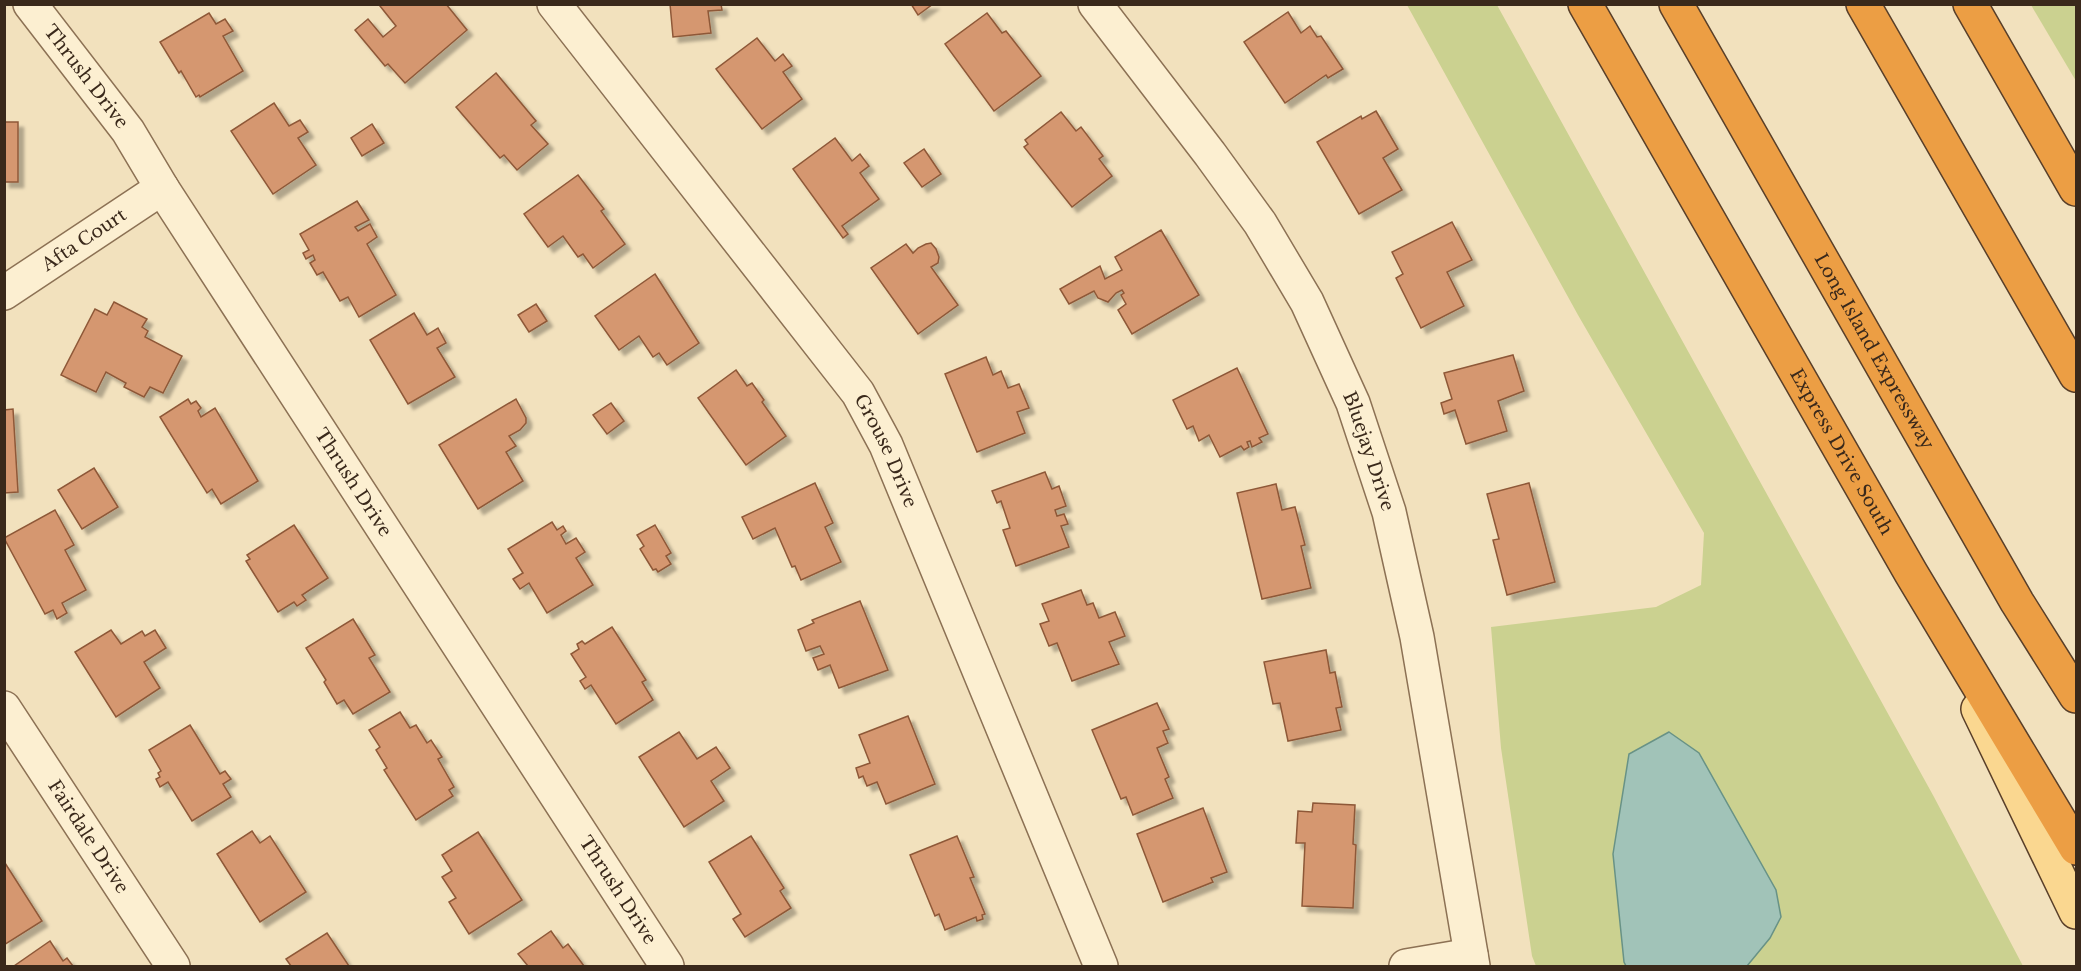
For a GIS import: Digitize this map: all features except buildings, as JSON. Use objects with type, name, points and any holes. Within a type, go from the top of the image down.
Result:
[{"type":"highway","name":"Express Drive South","points":[[1585,4],[1911,573]]},
{"type":"highway","name":"Long Island Expressway","points":[[1676,4],[2011,592],[2076,696]]},
{"type":"highway","points":[[1863,4],[2076,375]]},
{"type":"highway","points":[[1970,4],[2076,189]]},
{"type":"highway","points":[[1911,573],[2076,848]]},
{"type":"main road","name":"Express Drive South","points":[[1911,573],[2076,912]]},
{"type":"street","name":"Thrush Drive","points":[[30,4],[128,131],[162,188],[667,966]]},
{"type":"street","name":"Grouse Drive","points":[[554,4],[858,393],[886,445],[1101,966]]},
{"type":"street","name":"Bluejay Drive","points":[[1095,4],[1260,223],[1307,302],[1353,404],[1389,512],[1417,637],[1472,961]]},
{"type":"street","name":"Afta Court","points":[[4,293],[162,188]]},
{"type":"street","name":"Fairdale Drive","points":[[4,708],[173,966]]},
{"type":"street","points":[[1406,966],[1472,961]]},
{"type":"green space","points":[[1407,5],[1497,5],[1934,797],[2023,966],[1747,966],[1770,938],[1669,732],[1629,755],[1613,854],[1626,966],[1536,966],[1532,956],[1501,748],[1491,627],[1656,607],[1701,585],[1704,533],[1578,315]]},
{"type":"green space","points":[[2031,5],[2076,5],[2076,81]]},
{"type":"water","points":[[1669,732],[1699,753],[1776,890],[1781,917],[1770,938],[1747,966],[1626,966],[1624,962],[1613,854],[1629,754]]}]
